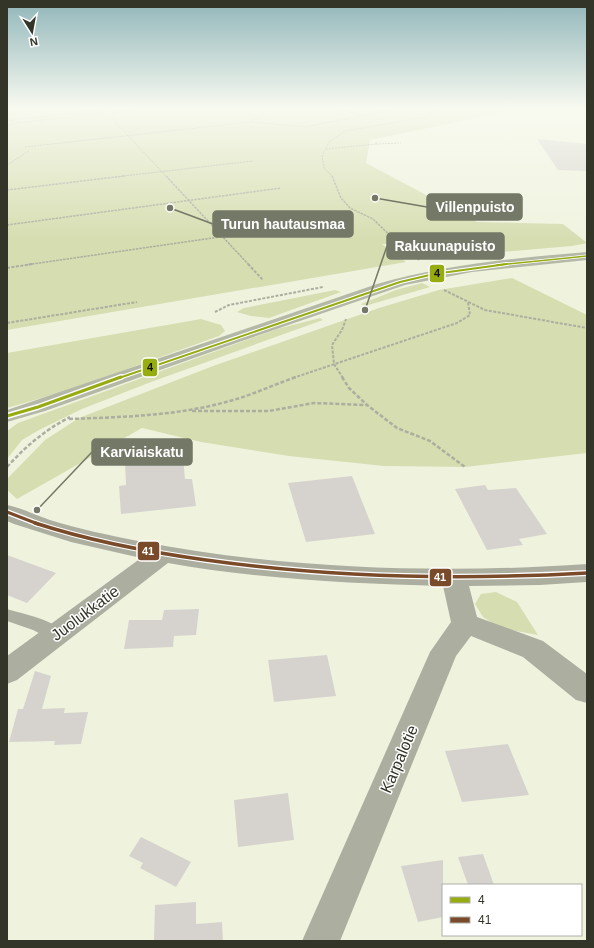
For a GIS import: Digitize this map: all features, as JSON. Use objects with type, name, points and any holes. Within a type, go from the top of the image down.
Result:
[{"type":"street","points":[[7,416],[38,407],[255,330],[365,293],[407,281],[434,274],[502,264],[587,256]]},
{"type":"street","points":[[7,512],[71,535],[163,554],[223,563],[288,570],[357,575],[454,578],[495,578],[587,573]]},
{"type":"street","name":"Juolukkatie","points":[[7,672],[163,554]]},
{"type":"street","points":[[454,578],[465,623],[533,649],[587,691]]},
{"type":"street","name":"Karpalotie","points":[[321,941],[444,652],[465,623]]},
{"type":"lane","points":[[7,615],[39,624],[56,635]]},
{"type":"path","points":[[7,165],[27,152]]},
{"type":"path","points":[[144,152],[220,236],[263,280]]},
{"type":"path","points":[[324,152],[322,156],[324,168],[333,177],[341,198],[350,208],[373,220],[419,260]]},
{"type":"path","points":[[7,190],[253,162]]},
{"type":"path","points":[[7,225],[281,188]]},
{"type":"path","points":[[7,268],[220,236],[330,222]]},
{"type":"path","points":[[438,288],[485,310],[587,328]]},
{"type":"path","points":[[7,323],[136,302]]},
{"type":"path","points":[[186,411],[227,402],[457,323],[470,315],[468,302]]},
{"type":"path","points":[[339,319],[346,316],[342,330],[332,345],[334,364],[349,388],[367,405],[397,428],[430,441],[465,467]]},
{"type":"path","points":[[66,419],[186,411],[269,411],[314,403],[367,405]]},
{"type":"path","points":[[7,467],[32,440],[46,429],[73,416]]},
{"type":"green space","points":[[7,152],[368,152],[366,163],[477,222],[563,224],[587,243],[572,246],[468,255],[420,244],[382,244],[406,262],[7,330]]},
{"type":"green space","points":[[512,278],[587,315],[587,453],[465,467],[384,466],[289,456],[201,442],[142,428],[17,499],[7,490],[7,479],[45,440],[79,418],[213,366],[379,308],[439,290]]},
{"type":"green space","points":[[422,283],[430,287],[365,306],[361,304],[396,290]]},
{"type":"green space","points":[[335,290],[341,292],[269,318],[251,316],[237,312],[244,308]]},
{"type":"green space","points":[[320,318],[323,320],[151,382],[82,409],[22,440],[7,459],[7,431],[18,423],[277,329]]},
{"type":"green space","points":[[201,319],[221,325],[225,331],[219,336],[69,390],[7,408],[7,353]]},
{"type":"green space","points":[[496,592],[517,602],[538,635],[500,628],[483,617],[475,604],[481,594]]},
{"type":"building","points":[[546,152],[587,152],[587,171],[558,170]]},
{"type":"building","points":[[183,457],[185,479],[192,479],[196,506],[121,514],[119,486],[126,485],[125,463]]},
{"type":"building","points":[[352,476],[375,534],[306,542],[288,483]]},
{"type":"building","points":[[485,485],[488,490],[516,488],[547,534],[519,539],[523,545],[487,550],[455,489]]},
{"type":"building","points":[[7,555],[56,573],[27,603],[7,595]]},
{"type":"building","points":[[199,609],[196,635],[174,636],[173,647],[124,649],[129,620],[162,620],[164,610]]},
{"type":"building","points":[[327,655],[336,696],[274,702],[268,660]]},
{"type":"building","points":[[35,671],[51,676],[42,709],[65,708],[64,713],[88,712],[81,744],[54,745],[55,741],[9,742],[18,709],[23,709]]},
{"type":"building","points":[[508,744],[529,795],[462,802],[445,751]]},
{"type":"building","points":[[288,793],[294,840],[238,847],[234,800]]},
{"type":"building","points":[[141,837],[191,862],[176,887],[140,868],[143,863],[129,856]]},
{"type":"building","points":[[483,854],[494,884],[468,884],[458,857]]},
{"type":"building","points":[[443,860],[442,917],[418,922],[401,866]]},
{"type":"building","points":[[196,902],[196,924],[222,922],[223,941],[154,941],[155,905]]},
{"type":"transit line","name":"4","points":[[7,416],[38,407],[233,338],[400,282],[434,274],[472,268],[587,256]]},
{"type":"transit line","name":"41","points":[[7,512],[50,528],[140,550],[285,570],[335,574],[436,577],[537,576],[587,573]]},
{"type":"place","name":"Villenpuisto","points":[[375,198]]},
{"type":"place","name":"Turun hautausmaa","points":[[170,208]]},
{"type":"place","name":"Rakuunapuisto","points":[[365,310]]},
{"type":"place","name":"Karviaiskatu","points":[[37,510]]}]
